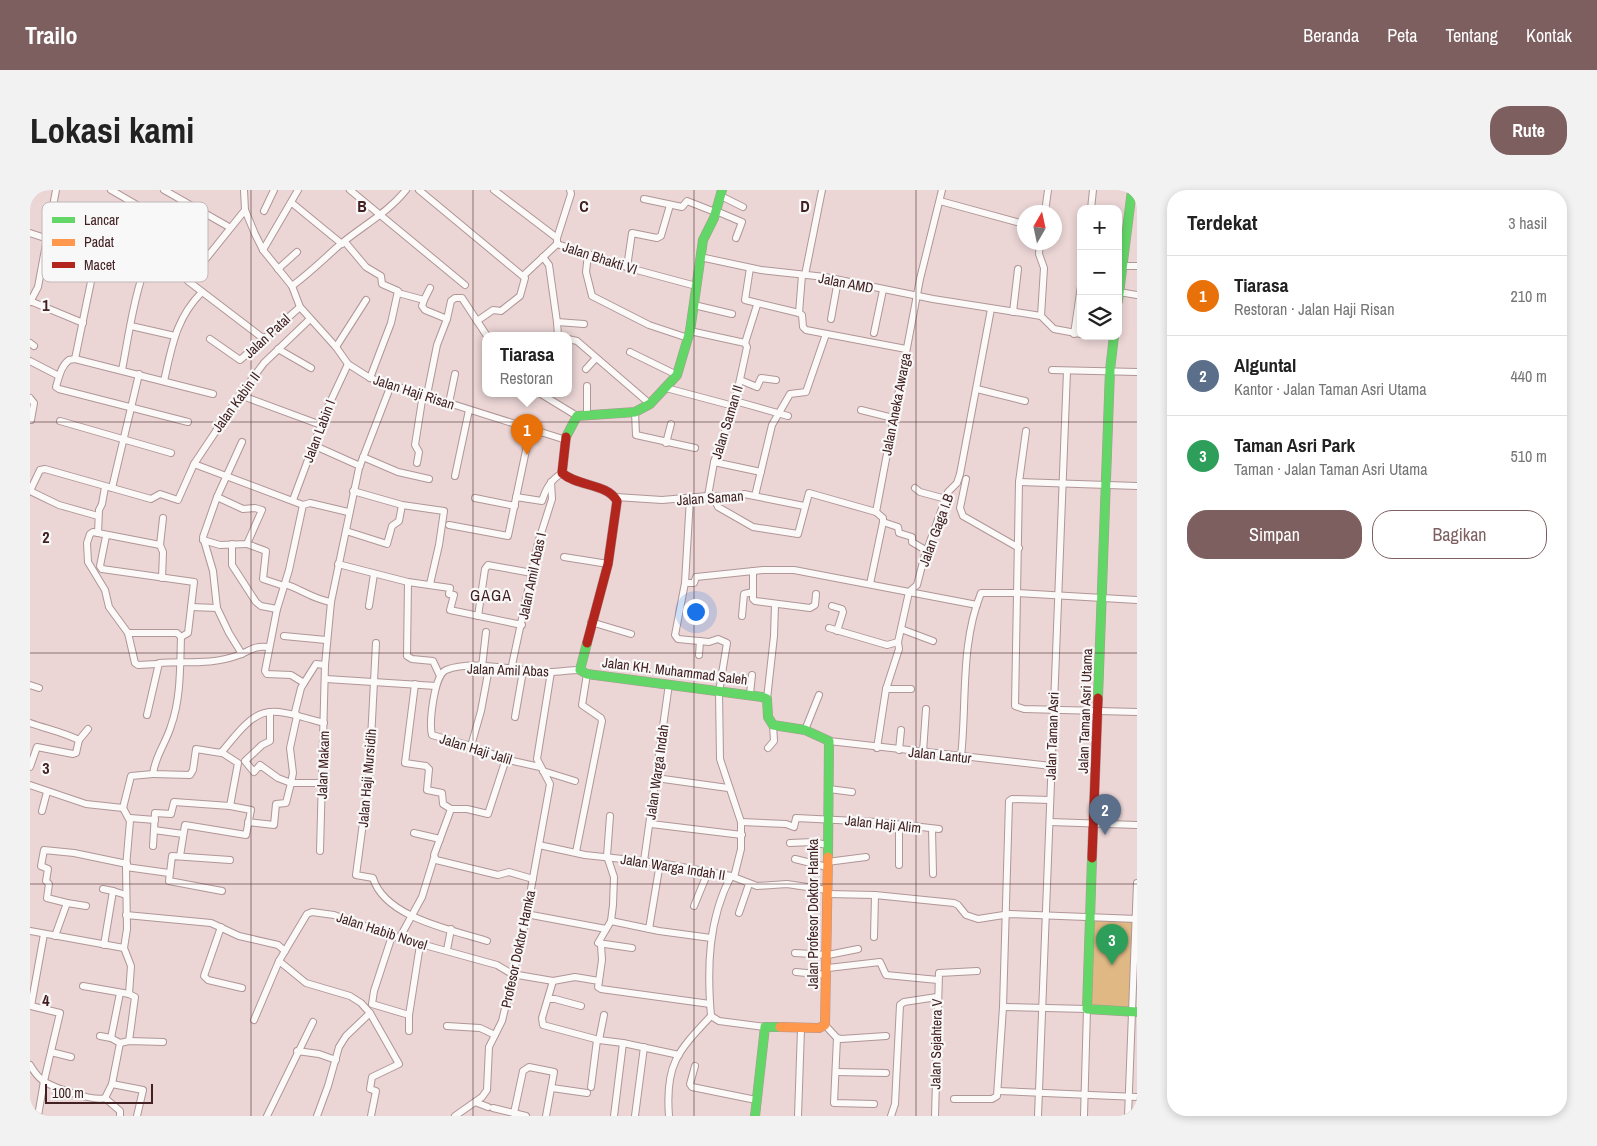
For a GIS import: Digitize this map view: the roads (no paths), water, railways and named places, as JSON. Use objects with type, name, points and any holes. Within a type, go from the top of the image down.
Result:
[{"type":"street","points":[[111,190],[132,202]]},
{"type":"street","points":[[164,190],[185,202]]},
{"type":"street","points":[[264,211],[274,190]]},
{"type":"street","points":[[263,250],[298,190]]},
{"type":"street","points":[[350,190],[465,285]]},
{"type":"street","points":[[292,286],[314,270],[343,243],[381,215],[406,190]]},
{"type":"street","points":[[419,190],[524,275],[525,284],[520,296],[501,311],[493,310],[478,321]]},
{"type":"street","name":"Jalan Bhakti VI","points":[[494,190],[557,241],[627,267],[696,286]]},
{"type":"street","points":[[524,275],[557,241],[571,194],[570,190]]},
{"type":"street","points":[[822,190],[803,275],[799,313],[802,316],[804,329],[906,349]]},
{"type":"street","points":[[916,296],[942,190]]},
{"type":"street","points":[[1046,205],[1048,190]]},
{"type":"street","points":[[1091,205],[1093,190]]},
{"type":"street","points":[[1122,261],[1132,190]]},
{"type":"street","name":"Jalan Haji Risan","points":[[245,191],[245,210],[263,250],[292,286],[300,307],[336,347],[348,364],[370,378],[566,440]]},
{"type":"street","points":[[546,397],[577,416],[634,412],[650,404],[677,375],[689,335],[703,240],[722,193],[743,207]]},
{"type":"street","points":[[644,199],[682,207],[687,202],[742,222],[736,238]]},
{"type":"street","points":[[940,201],[1017,222]]},
{"type":"street","points":[[292,202],[334,235],[366,267],[381,276],[382,284],[397,290],[398,293],[424,300]]},
{"type":"street","points":[[627,267],[632,233],[657,238],[662,236],[670,205]]},
{"type":"street","points":[[208,256],[229,227],[245,210]]},
{"type":"street","points":[[208,215],[229,227]]},
{"type":"street","points":[[30,233],[42,238]]},
{"type":"street","points":[[1039,250],[1044,268],[1042,316],[1054,329],[1077,334]]},
{"type":"street","points":[[278,269],[297,252]]},
{"type":"street","points":[[588,254],[586,272],[588,285],[595,298],[649,325],[746,346]]},
{"type":"street","points":[[543,256],[549,265],[558,332]]},
{"type":"street","name":"Jalan AMD","points":[[700,257],[750,268],[838,280],[916,296],[1042,316]]},
{"type":"street","points":[[42,260],[38,287],[31,299],[84,323]]},
{"type":"street","points":[[1122,268],[1137,266]]},
{"type":"street","points":[[750,268],[743,298],[747,302],[799,313]]},
{"type":"street","points":[[1012,312],[1018,269]]},
{"type":"street","points":[[831,319],[838,280]]},
{"type":"street","points":[[75,360],[91,282]]},
{"type":"street","points":[[122,370],[131,326],[143,282]]},
{"type":"street","points":[[189,282],[264,339]]},
{"type":"street","points":[[430,288],[422,306],[425,310],[447,319]]},
{"type":"street","points":[[874,333],[883,290]]},
{"type":"street","points":[[164,381],[175,336],[183,314],[202,292]]},
{"type":"street","points":[[370,378],[391,323],[398,293]]},
{"type":"street","points":[[1122,297],[1137,295]]},
{"type":"street","name":"Jalan Aneka Awarga","points":[[876,512],[916,296]]},
{"type":"street","points":[[416,463],[419,452],[414,445],[437,345],[447,319],[450,301],[461,298],[485,332]]},
{"type":"street","points":[[336,347],[366,300]]},
{"type":"street","points":[[694,305],[732,314]]},
{"type":"street","name":"Jalan Saman II","points":[[711,497],[714,462],[735,401],[746,346],[757,305]]},
{"type":"street","name":"Jalan Patal","points":[[210,339],[240,360],[300,307]]},
{"type":"street","name":"Jalan Gaga I.B","points":[[876,748],[886,689],[899,649],[898,642],[909,592],[917,585],[946,499],[951,488],[957,483],[960,474],[991,309]]},
{"type":"street","name":"Jalan Kabin II","points":[[109,487],[151,499],[160,494],[176,500],[179,499],[194,464],[240,395],[264,363],[310,319]]},
{"type":"street","points":[[557,322],[584,324]]},
{"type":"street","points":[[131,326],[175,336]]},
{"type":"street","points":[[755,496],[770,430],[777,414],[790,394],[806,392],[826,334]]},
{"type":"street","points":[[572,340],[577,341],[650,404]]},
{"type":"street","name":"Jalan Taman Asri Utama","points":[[1084,1116],[1110,370],[1114,340]]},
{"type":"street","points":[[278,349],[310,368]]},
{"type":"street","points":[[630,352],[677,375]]},
{"type":"street","points":[[586,368],[596,358]]},
{"type":"street","points":[[188,422],[59,389],[56,387],[59,376],[65,363],[69,360],[75,360],[139,374],[213,394]]},
{"type":"street","points":[[30,361],[59,376]]},
{"type":"street","name":"Jalan Labin I","points":[[293,500],[321,425],[348,364]]},
{"type":"street","points":[[1052,370],[1137,372]]},
{"type":"street","name":"Jalan Taman Asri","points":[[998,1091],[1003,1007],[1010,800],[1050,800],[1067,371]]},
{"type":"street","points":[[98,533],[100,518],[98,516],[124,439],[139,374]]},
{"type":"street","points":[[449,403],[455,374]]},
{"type":"street","points":[[740,380],[757,387],[761,378],[776,380]]},
{"type":"street","name":"Jalan Makam","points":[[320,851],[326,640],[331,602],[353,490],[363,457],[392,385]]},
{"type":"street","points":[[587,386],[587,414]]},
{"type":"street","points":[[666,388],[726,404]]},
{"type":"street","points":[[977,389],[1025,400]]},
{"type":"street","points":[[240,395],[321,425]]},
{"type":"street","points":[[30,398],[34,403],[30,420]]},
{"type":"street","points":[[735,401],[788,416]]},
{"type":"street","points":[[455,476],[469,410]]},
{"type":"street","points":[[861,410],[892,418]]},
{"type":"street","points":[[634,412],[636,435],[695,448]]},
{"type":"street","points":[[516,497],[542,501],[545,490],[562,473],[566,440],[577,416]]},
{"type":"street","points":[[60,421],[172,453]]},
{"type":"street","points":[[666,442],[671,424]]},
{"type":"street","points":[[1026,431],[1019,482],[1015,706],[1024,709],[1137,712]]},
{"type":"street","points":[[449,525],[505,537],[510,533],[529,436]]},
{"type":"street","points":[[242,442],[217,496],[203,540],[212,570],[217,608],[242,654]]},
{"type":"street","points":[[313,445],[360,466]]},
{"type":"street","points":[[363,457],[398,472],[429,478]]},
{"type":"street","points":[[714,462],[761,472]]},
{"type":"street","points":[[194,464],[226,478],[303,505],[310,503],[348,512]]},
{"type":"street","points":[[98,516],[59,505],[30,491],[42,468],[109,487]]},
{"type":"street","points":[[562,473],[576,484],[599,488],[616,497],[617,506],[608,564],[591,622],[584,672],[582,705],[601,718],[602,721],[576,852]]},
{"type":"street","points":[[966,479],[960,508],[963,516],[1019,548]]},
{"type":"street","name":"Jalan Amil Abas I","points":[[511,670],[532,573],[552,499],[551,482]]},
{"type":"street","points":[[1019,482],[1137,486]]},
{"type":"street","points":[[915,488],[920,492],[946,499]]},
{"type":"street","points":[[353,490],[402,505],[444,511],[440,545],[430,584]]},
{"type":"street","points":[[711,497],[718,507],[753,527],[798,534],[809,493],[876,512],[883,518],[883,522],[870,584]]},
{"type":"street","name":"Jalan Saman","points":[[616,497],[662,500],[711,497],[739,498],[744,494],[804,506]]},
{"type":"street","points":[[217,496],[243,510],[253,508],[262,510],[247,544]]},
{"type":"street","points":[[475,498],[514,506]]},
{"type":"street","points":[[669,1116],[668,1080],[679,1055],[711,1016],[711,938],[720,898],[733,877],[742,835],[741,822],[728,788],[720,759],[719,692],[728,646],[725,641],[718,639],[709,642],[678,638],[675,635],[685,582],[690,498]]},
{"type":"street","points":[[303,505],[285,585],[268,647],[265,673],[291,675],[304,683]]},
{"type":"street","points":[[346,531],[387,544],[392,526],[399,521],[402,505]]},
{"type":"street","points":[[162,578],[163,552],[160,545],[163,518]]},
{"type":"street","points":[[883,522],[898,527],[899,533],[912,537],[912,542],[927,551]]},
{"type":"street","points":[[160,545],[92,532],[89,537],[86,553],[88,562],[105,590],[109,607],[128,633],[135,663],[138,665],[180,662],[212,663],[242,654],[257,646],[268,647]]},
{"type":"street","points":[[106,536],[100,566],[102,569],[194,582],[188,633],[180,637]]},
{"type":"street","points":[[203,540],[220,545],[247,544],[266,551],[263,579],[304,590],[311,598],[331,602]]},
{"type":"street","points":[[232,544],[232,565],[256,602],[262,606],[277,609]]},
{"type":"street","points":[[564,556],[608,564]]},
{"type":"street","points":[[338,564],[408,582],[450,588],[449,594],[454,595],[450,610],[522,624]]},
{"type":"street","points":[[478,616],[485,569],[488,565],[532,573]]},
{"type":"street","points":[[685,582],[694,583],[696,577],[754,571],[794,570],[850,583],[870,584],[977,605]]},
{"type":"street","points":[[754,571],[754,600],[775,605],[813,607],[816,594]]},
{"type":"street","points":[[369,606],[374,574]]},
{"type":"street","points":[[326,679],[346,682],[374,681],[436,686],[440,676],[434,661],[407,656],[408,582]]},
{"type":"street","points":[[742,616],[744,594],[753,592]]},
{"type":"street","points":[[961,757],[965,718],[965,656],[977,605],[983,592],[1102,600],[1137,600]]},
{"type":"street","points":[[768,748],[774,742],[773,725],[768,717],[767,699],[774,636],[775,605]]},
{"type":"street","points":[[832,606],[843,611],[837,631]]},
{"type":"street","points":[[192,607],[217,608]]},
{"type":"street","points":[[591,622],[631,634]]},
{"type":"street","points":[[829,628],[887,645],[898,642]]},
{"type":"street","points":[[901,629],[933,641]]},
{"type":"street","points":[[472,746],[481,710],[486,632]]},
{"type":"street","points":[[128,633],[177,633],[180,637],[179,698],[171,728],[158,755],[154,774]]},
{"type":"street","points":[[284,636],[326,640]]},
{"type":"street","points":[[699,655],[700,640]]},
{"type":"street","name":"Jalan Haji Mursidih","points":[[376,643],[369,778],[356,875],[373,878],[374,884],[387,899],[411,916]]},
{"type":"street","points":[[147,715],[152,700],[157,664]]},
{"type":"street","points":[[248,822],[274,825],[276,804],[286,803],[293,773],[290,748],[297,716],[295,712],[301,688],[316,664],[325,665]]},
{"type":"street","name":"Jalan Amil Abas","points":[[440,676],[445,670],[485,667],[523,671],[584,672]]},
{"type":"street","points":[[515,717],[523,671]]},
{"type":"street","name":"Profesor Doktor Hamka","points":[[455,1116],[475,1102],[487,1090],[489,1047],[502,1021],[526,914],[550,784],[542,769],[537,752],[551,672]]},
{"type":"street","name":"Jalan KH. Muhammad Saleh","points":[[584,672],[719,692],[750,694],[767,699]]},
{"type":"street","points":[[750,694],[752,675]]},
{"type":"street","points":[[415,684],[406,763],[426,766],[429,769],[427,790],[442,793],[443,804],[451,809],[467,809],[488,814],[506,759]]},
{"type":"street","name":"Jalan Warga Indah","points":[[644,861],[669,684]]},
{"type":"street","points":[[30,686],[39,688]]},
{"type":"street","name":"Jalan Haji Jalil","points":[[436,686],[431,733],[575,780]]},
{"type":"street","points":[[886,689],[912,689]]},
{"type":"street","points":[[805,730],[819,695]]},
{"type":"street","points":[[924,752],[926,710]]},
{"type":"street","points":[[221,752],[229,741],[256,715],[270,712],[324,723]]},
{"type":"street","points":[[270,712],[270,742],[262,745],[245,761],[254,772],[260,765],[278,778],[291,783],[322,783]]},
{"type":"street","points":[[30,723],[52,731],[65,733],[80,740]]},
{"type":"street","points":[[773,725],[805,730],[830,741]]},
{"type":"street","points":[[30,767],[37,747],[71,754],[76,753],[80,740],[88,729]]},
{"type":"street","points":[[899,750],[902,730]]},
{"type":"street","name":"Jalan Lantur","points":[[830,741],[876,748],[1051,766]]},
{"type":"street","name":"Jalan Profesor Doktor Hamka","points":[[825,1025],[828,971],[827,845],[830,741]]},
{"type":"street","points":[[123,808],[131,776],[154,774],[187,776],[193,770],[196,750],[221,752],[238,763],[230,806]]},
{"type":"street","points":[[656,778],[728,788]]},
{"type":"street","points":[[30,785],[86,804],[123,808],[130,818],[131,837],[126,894],[127,929],[124,948],[131,966],[129,994]]},
{"type":"street","points":[[829,789],[852,792]]},
{"type":"street","points":[[42,812],[46,792]]},
{"type":"street","points":[[1038,1116],[1050,800]]},
{"type":"street","points":[[153,846],[155,813],[171,814],[175,801],[230,806],[251,810],[244,836],[186,825],[180,856]]},
{"type":"street","points":[[399,938],[422,897],[451,809]]},
{"type":"street","points":[[610,816],[607,856],[614,883],[611,921],[598,943],[601,945],[602,960],[598,987],[710,1004]]},
{"type":"street","points":[[130,818],[155,820]]},
{"type":"street","name":"Jalan Haji Alim","points":[[741,822],[786,824],[794,827],[796,818],[828,818],[935,829],[933,874]]},
{"type":"street","points":[[1050,822],[1137,825]]},
{"type":"street","points":[[650,824],[742,835]]},
{"type":"street","points":[[899,824],[899,865]]},
{"type":"street","points":[[154,830],[184,834]]},
{"type":"street","points":[[414,833],[440,838]]},
{"type":"street","points":[[790,843],[813,842],[827,845]]},
{"type":"street","name":"Jalan Warga Indah II","points":[[539,845],[660,863],[733,877],[749,884],[786,884],[828,892],[954,903],[966,915],[978,919],[1005,914],[1136,919]]},
{"type":"street","points":[[86,906],[47,898],[49,884],[46,881],[48,869],[40,866],[44,850],[74,853],[127,866],[169,873]]},
{"type":"street","points":[[222,891],[169,881],[172,856],[230,860]]},
{"type":"street","points":[[795,858],[827,864],[866,857]]},
{"type":"street","points":[[435,859],[498,874],[509,872],[533,879]]},
{"type":"street","points":[[648,929],[660,863]]},
{"type":"street","points":[[694,906],[708,872]]},
{"type":"street","points":[[1128,1116],[1135,1011],[1137,883]]},
{"type":"street","points":[[739,913],[749,884]]},
{"type":"street","points":[[103,889],[126,894]]},
{"type":"street","points":[[104,945],[113,891]]},
{"type":"street","points":[[874,937],[875,895]]},
{"type":"street","points":[[55,936],[67,903]]},
{"type":"street","name":"Jalan Habib Novel","points":[[254,1020],[279,961],[307,914],[312,912],[334,915],[420,945],[447,950],[497,965],[512,974],[553,981],[575,977],[599,981]]},
{"type":"street","points":[[526,914],[606,929]]},
{"type":"street","points":[[126,915],[182,918],[212,922],[239,936],[273,943],[285,951]]},
{"type":"street","points":[[411,916],[487,940]]},
{"type":"street","points":[[611,921],[648,929],[711,938]]},
{"type":"street","points":[[221,927],[204,976],[208,980],[242,988]]},
{"type":"street","points":[[447,950],[451,929]]},
{"type":"street","points":[[30,931],[124,948]]},
{"type":"street","points":[[38,1116],[60,1012],[32,1006],[38,977],[33,970],[44,934]]},
{"type":"street","points":[[392,936],[374,991],[372,1004],[409,1015]]},
{"type":"street","points":[[409,1031],[409,1015],[420,945]]},
{"type":"street","points":[[601,945],[632,948]]},
{"type":"street","points":[[795,953],[828,955],[858,949]]},
{"type":"street","points":[[279,961],[306,983],[350,996],[361,1003],[370,1013],[399,1064],[372,1077],[370,1089],[376,1091],[371,1116]]},
{"type":"street","points":[[796,972],[828,971],[879,962],[882,963],[886,975],[939,976],[977,971]]},
{"type":"street","name":"Jalan Sejahtera V","points":[[934,1116],[939,976]]},
{"type":"street","points":[[553,981],[541,1022],[544,1025],[598,1040],[644,1046],[679,1055]]},
{"type":"street","points":[[83,986],[129,994],[135,997],[129,1041]]},
{"type":"street","points":[[111,1038],[120,993]]},
{"type":"street","points":[[891,1116],[895,1104],[900,1005],[904,1002],[937,997]]},
{"type":"street","points":[[548,999],[581,1006]]},
{"type":"street","points":[[1003,1007],[1135,1011]]},
{"type":"street","points":[[317,1116],[339,1047],[346,1036],[370,1013]]},
{"type":"street","points":[[552,1088],[589,1090],[604,1015]]},
{"type":"street","points":[[711,1016],[719,1021],[766,1027],[801,1029],[825,1025],[837,1038],[834,1103],[874,1104]]},
{"type":"street","points":[[267,1116],[297,1051],[313,1022]]},
{"type":"street","points":[[448,1026],[480,1028],[495,1035]]},
{"type":"street","points":[[755,1116],[766,1027]]},
{"type":"street","points":[[798,1116],[801,1029]]},
{"type":"street","points":[[100,1036],[111,1038],[120,1044]]},
{"type":"street","points":[[837,1038],[886,1036]]},
{"type":"street","points":[[120,1044],[129,1041],[163,1042]]},
{"type":"street","points":[[614,1116],[623,1043]]},
{"type":"street","points":[[105,1098],[112,1084],[120,1044]]},
{"type":"street","points":[[635,1116],[644,1046]]},
{"type":"street","points":[[297,1051],[319,1054],[336,1060]]},
{"type":"street","points":[[51,1052],[71,1057]]},
{"type":"street","points":[[30,1065],[32,1070],[44,1081],[84,1096],[105,1098],[120,1111],[120,1116]]},
{"type":"street","points":[[695,1066],[690,1084],[692,1087],[756,1100]]},
{"type":"street","points":[[514,1113],[524,1069],[529,1067],[553,1071],[552,1088],[546,1116]]},
{"type":"street","points":[[836,1072],[886,1073]]},
{"type":"street","points":[[112,1084],[144,1090],[137,1116]]},
{"type":"street","points":[[954,1099],[992,1099],[998,1096],[998,1091],[1137,1097]]},
{"type":"street","points":[[475,1102],[526,1116]]},
{"type":"place","name":"Tiarasa","points":[[527,455]]},
{"type":"place","name":"Alguntal","points":[[1105,835]]},
{"type":"place","name":"Taman Asri Park","points":[[1112,965]]},
{"type":"district","name":"GAGA","points":[[491,595]]}]
